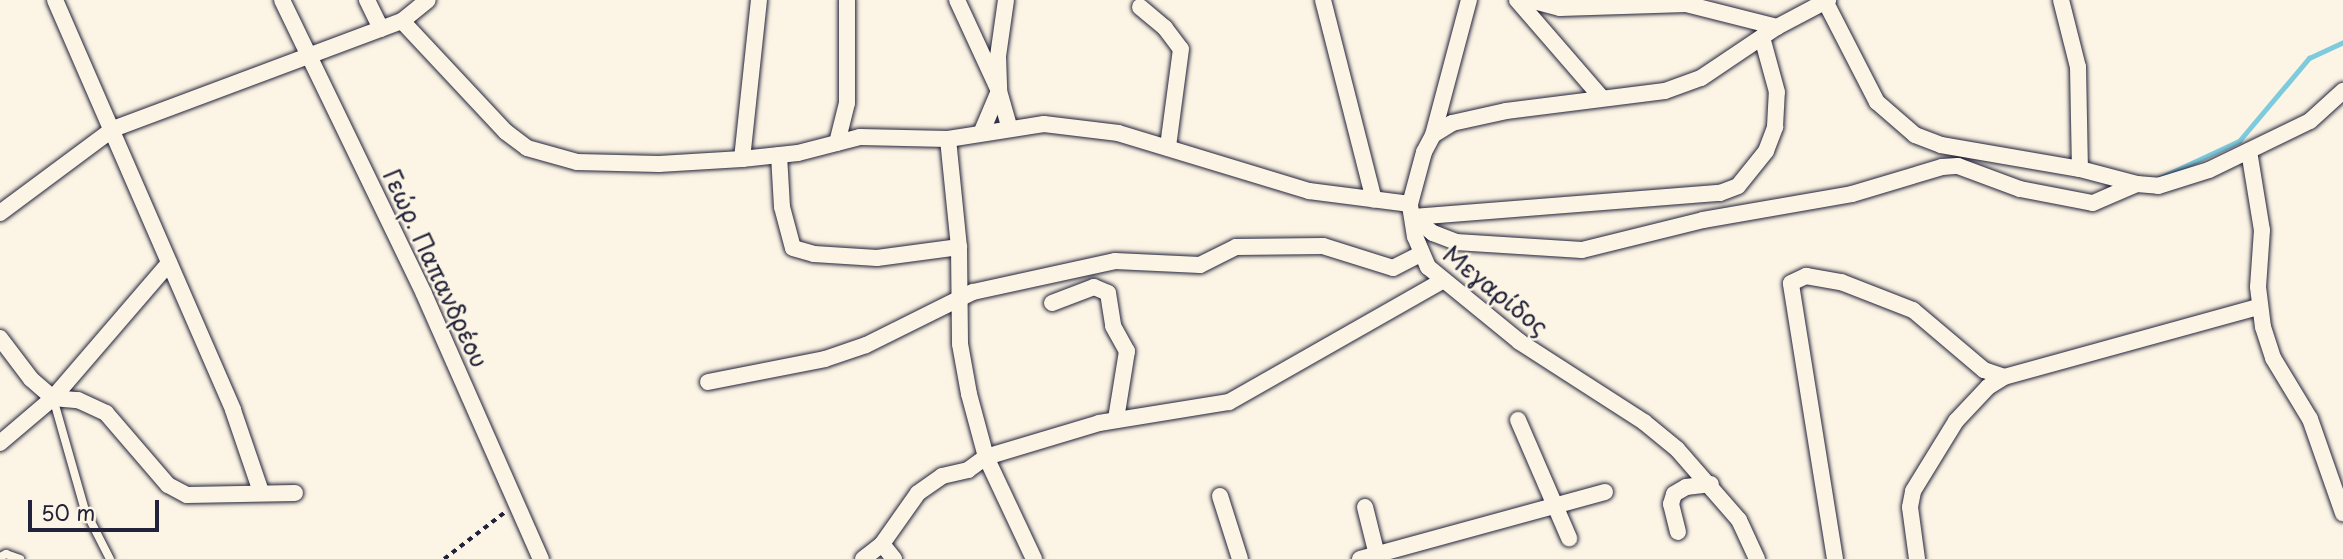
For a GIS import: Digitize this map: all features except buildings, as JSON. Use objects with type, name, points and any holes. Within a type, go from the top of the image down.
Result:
[{"type":"street","points":[[55,0],[233,410],[261,492]]},
{"type":"street","name":"Γεώρ. Παπανδρέου","points":[[282,0],[307,57],[412,269],[541,559]]},
{"type":"street","points":[[368,0],[381,29]]},
{"type":"street","points":[[0,213],[113,129],[402,21],[428,0]]},
{"type":"street","points":[[742,159],[759,0]]},
{"type":"street","points":[[837,143],[847,103],[847,0]]},
{"type":"street","points":[[957,0],[999,91],[1009,126]]},
{"type":"street","points":[[982,131],[999,91],[999,28],[1006,0]]},
{"type":"street","points":[[1323,0],[1374,200]]},
{"type":"street","name":"Μεγαρίδος","points":[[1469,0],[1433,135],[1417,170],[1411,210],[1420,254],[1442,281],[1520,342],[1644,422],[1711,484],[1739,520],[1757,559]]},
{"type":"street","points":[[1517,0],[1601,97]]},
{"type":"street","points":[[1530,0],[1560,8],[1686,4],[1777,27]]},
{"type":"street","points":[[2061,0],[2078,67],[2080,169]]},
{"type":"street","points":[[1433,135],[1469,118],[1601,97],[1665,91],[1685,84],[1777,27],[1826,1],[1877,102],[1915,135],[1941,145],[2080,169],[2137,184],[2175,183],[2249,151],[2310,121],[2343,91]]},
{"type":"street","points":[[1140,7],[1159,21],[1181,50],[1168,147]]},
{"type":"street","points":[[402,21],[506,132],[545,156],[616,164],[742,159],[779,155],[860,137],[948,139],[1009,126],[1079,126],[1168,147],[1309,191],[1374,200],[1411,210],[1720,193],[1738,186],[1766,151],[1775,127],[1777,92],[1762,37]]},
{"type":"street","points":[[948,139],[959,247],[960,344],[986,457],[1034,559]]},
{"type":"street","points":[[2249,151],[2262,230],[2258,307],[2270,349],[2310,419],[2343,513]]},
{"type":"street","points":[[779,155],[782,207],[793,248],[814,254],[877,258],[959,247]]},
{"type":"street","points":[[1411,210],[1456,242],[1582,250],[1703,220],[1853,194],[1942,167],[1958,166],[2020,188],[2093,203],[2137,184]]},
{"type":"street","points":[[708,382],[825,359],[866,345],[989,288],[1115,261],[1200,265],[1236,247],[1323,246],[1393,268],[1420,254]]},
{"type":"street","points":[[0,443],[53,398],[169,263]]},
{"type":"street","points":[[1835,559],[1791,283],[1806,276],[1841,282],[1913,310],[1984,370],[2004,377]]},
{"type":"street","points":[[863,559],[882,544],[918,493],[942,476],[968,470],[986,457],[1116,419],[1229,402],[1442,281]]},
{"type":"street","points":[[1052,303],[1094,288],[1108,293],[1113,326],[1127,351],[1116,419]]},
{"type":"street","points":[[1917,559],[1910,507],[1922,472],[1976,397],[2004,377],[2258,307]]},
{"type":"street","points":[[0,338],[31,379],[53,398],[78,400],[106,413],[168,485],[187,495],[221,498],[261,492],[295,494]]},
{"type":"street","points":[[1518,419],[1569,538]]},
{"type":"street","points":[[1678,532],[1671,504],[1674,494],[1686,487],[1711,484]]},
{"type":"street","points":[[1360,559],[1378,557],[1605,492]]},
{"type":"street","points":[[1220,496],[1240,559]]},
{"type":"street","points":[[1365,507],[1378,557]]},
{"type":"street","points":[[882,544],[894,559]]},
{"type":"lane","points":[[53,398],[85,510],[110,559]]},
{"type":"lane","points":[[0,556],[6,554],[20,559]]},
{"type":"path","points":[[444,559],[516,503]]},
{"type":"waterway","points":[[2155,180],[2239,141],[2309,58],[2343,42]]}]
